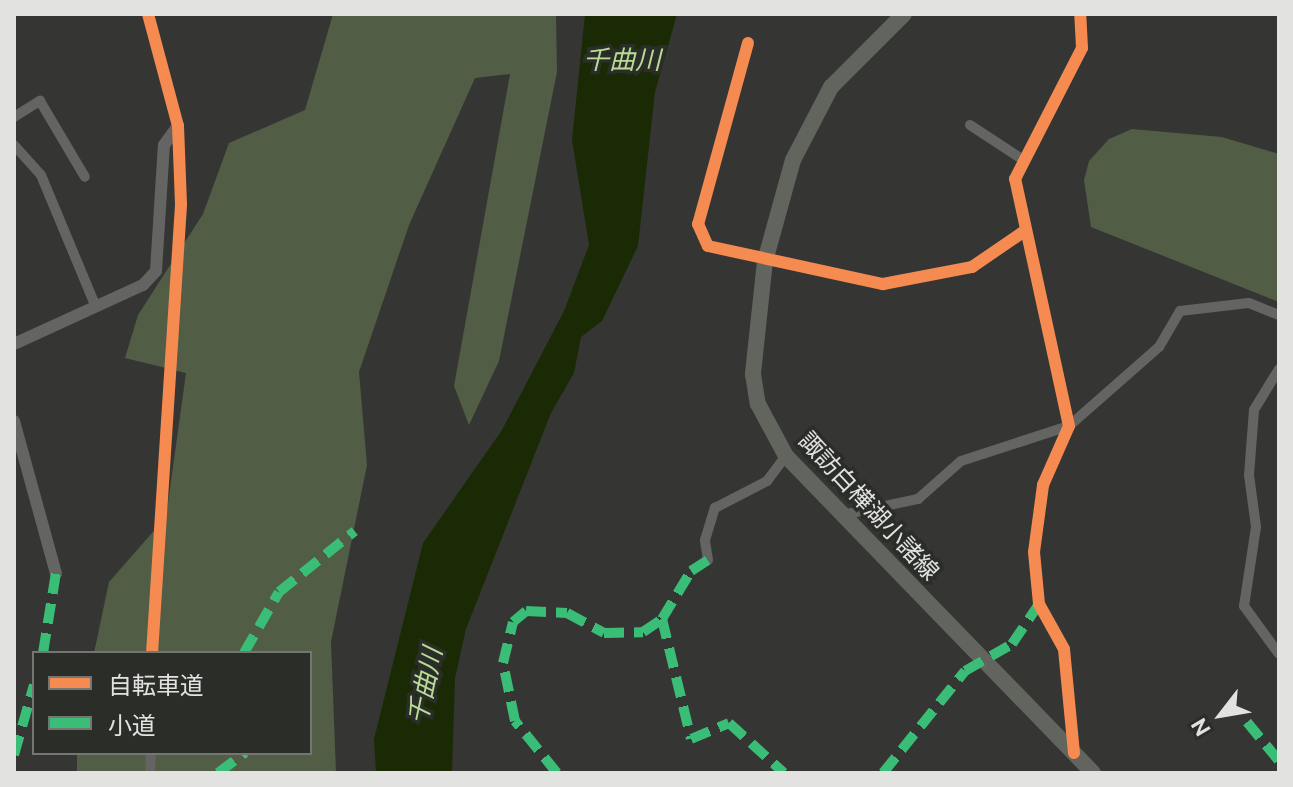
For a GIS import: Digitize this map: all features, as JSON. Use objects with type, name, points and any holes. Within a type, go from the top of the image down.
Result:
[{"type":"main road","name":"諏訪白樺湖小諸線","points":[[904,14],[831,87],[793,160],[765,261],[753,374],[758,404],[786,456],[1093,773]]},
{"type":"street","points":[[148,14],[178,126],[177,342],[152,651]]},
{"type":"street","points":[[1074,753],[1064,649],[1039,604],[1034,552],[1043,485],[1069,426],[1015,179],[1022,159],[1082,48],[1080,14]]},
{"type":"street","points":[[748,43],[698,224],[708,246],[765,261],[883,284],[972,267],[1026,230]]},
{"type":"street","points":[[14,117],[40,101],[85,177]]},
{"type":"street","points":[[970,125],[1022,159]]},
{"type":"street","points":[[14,344],[96,307],[156,271],[164,145],[178,126]]},
{"type":"street","points":[[14,145],[41,175],[96,307]]},
{"type":"street","points":[[842,515],[918,499],[961,461],[1069,426],[1159,347],[1180,311],[1249,303],[1279,315]]},
{"type":"street","points":[[1279,369],[1254,410],[1249,475],[1256,527],[1244,606],[1279,654]]},
{"type":"street","points":[[14,421],[56,573]]},
{"type":"street","points":[[708,560],[705,540],[715,508],[767,481],[786,456]]},
{"type":"shaded area","points":[[333,14],[556,14],[557,72],[499,361],[469,425],[454,386],[510,74],[475,78],[409,225],[359,372],[367,465],[331,642],[336,773],[77,773],[77,755],[312,755],[312,651],[94,651],[109,582],[166,517],[186,373],[125,358],[138,315],[203,214],[229,143],[305,110]]},
{"type":"shaded area","points":[[1132,129],[1222,137],[1279,154],[1279,302],[1091,227],[1084,180],[1089,161],[1109,139]]},
{"type":"water","name":"千曲川","points":[[585,14],[677,14],[655,92],[638,246],[602,321],[581,337],[574,373],[551,413],[466,629],[455,678],[452,773],[376,773],[374,739],[423,543],[502,430],[564,311],[589,245],[572,140]]},
{"type":"marked path","points":[[245,651],[279,592],[355,531]]},
{"type":"marked path","points":[[557,773],[515,721],[503,663],[513,622],[526,611],[567,613],[604,633],[643,632],[662,619],[691,571],[708,560]]},
{"type":"marked path","points":[[43,651],[56,573]]},
{"type":"marked path","points":[[883,773],[965,671],[1012,644],[1039,604]]},
{"type":"marked path","points":[[662,619],[691,739],[729,723],[784,773]]},
{"type":"marked path","points":[[14,755],[32,692]]},
{"type":"marked path","points":[[1247,722],[1279,761]]},
{"type":"marked path","points":[[218,773],[242,755]]},
{"type":"cycle path","points":[[148,14],[178,126],[181,205],[152,651]]},
{"type":"cycle path","points":[[1074,753],[1064,649],[1039,604],[1034,552],[1043,485],[1069,426],[1015,179],[1082,48],[1080,14]]},
{"type":"cycle path","points":[[748,43],[698,224],[708,246],[883,284],[972,267],[1026,230]]}]
